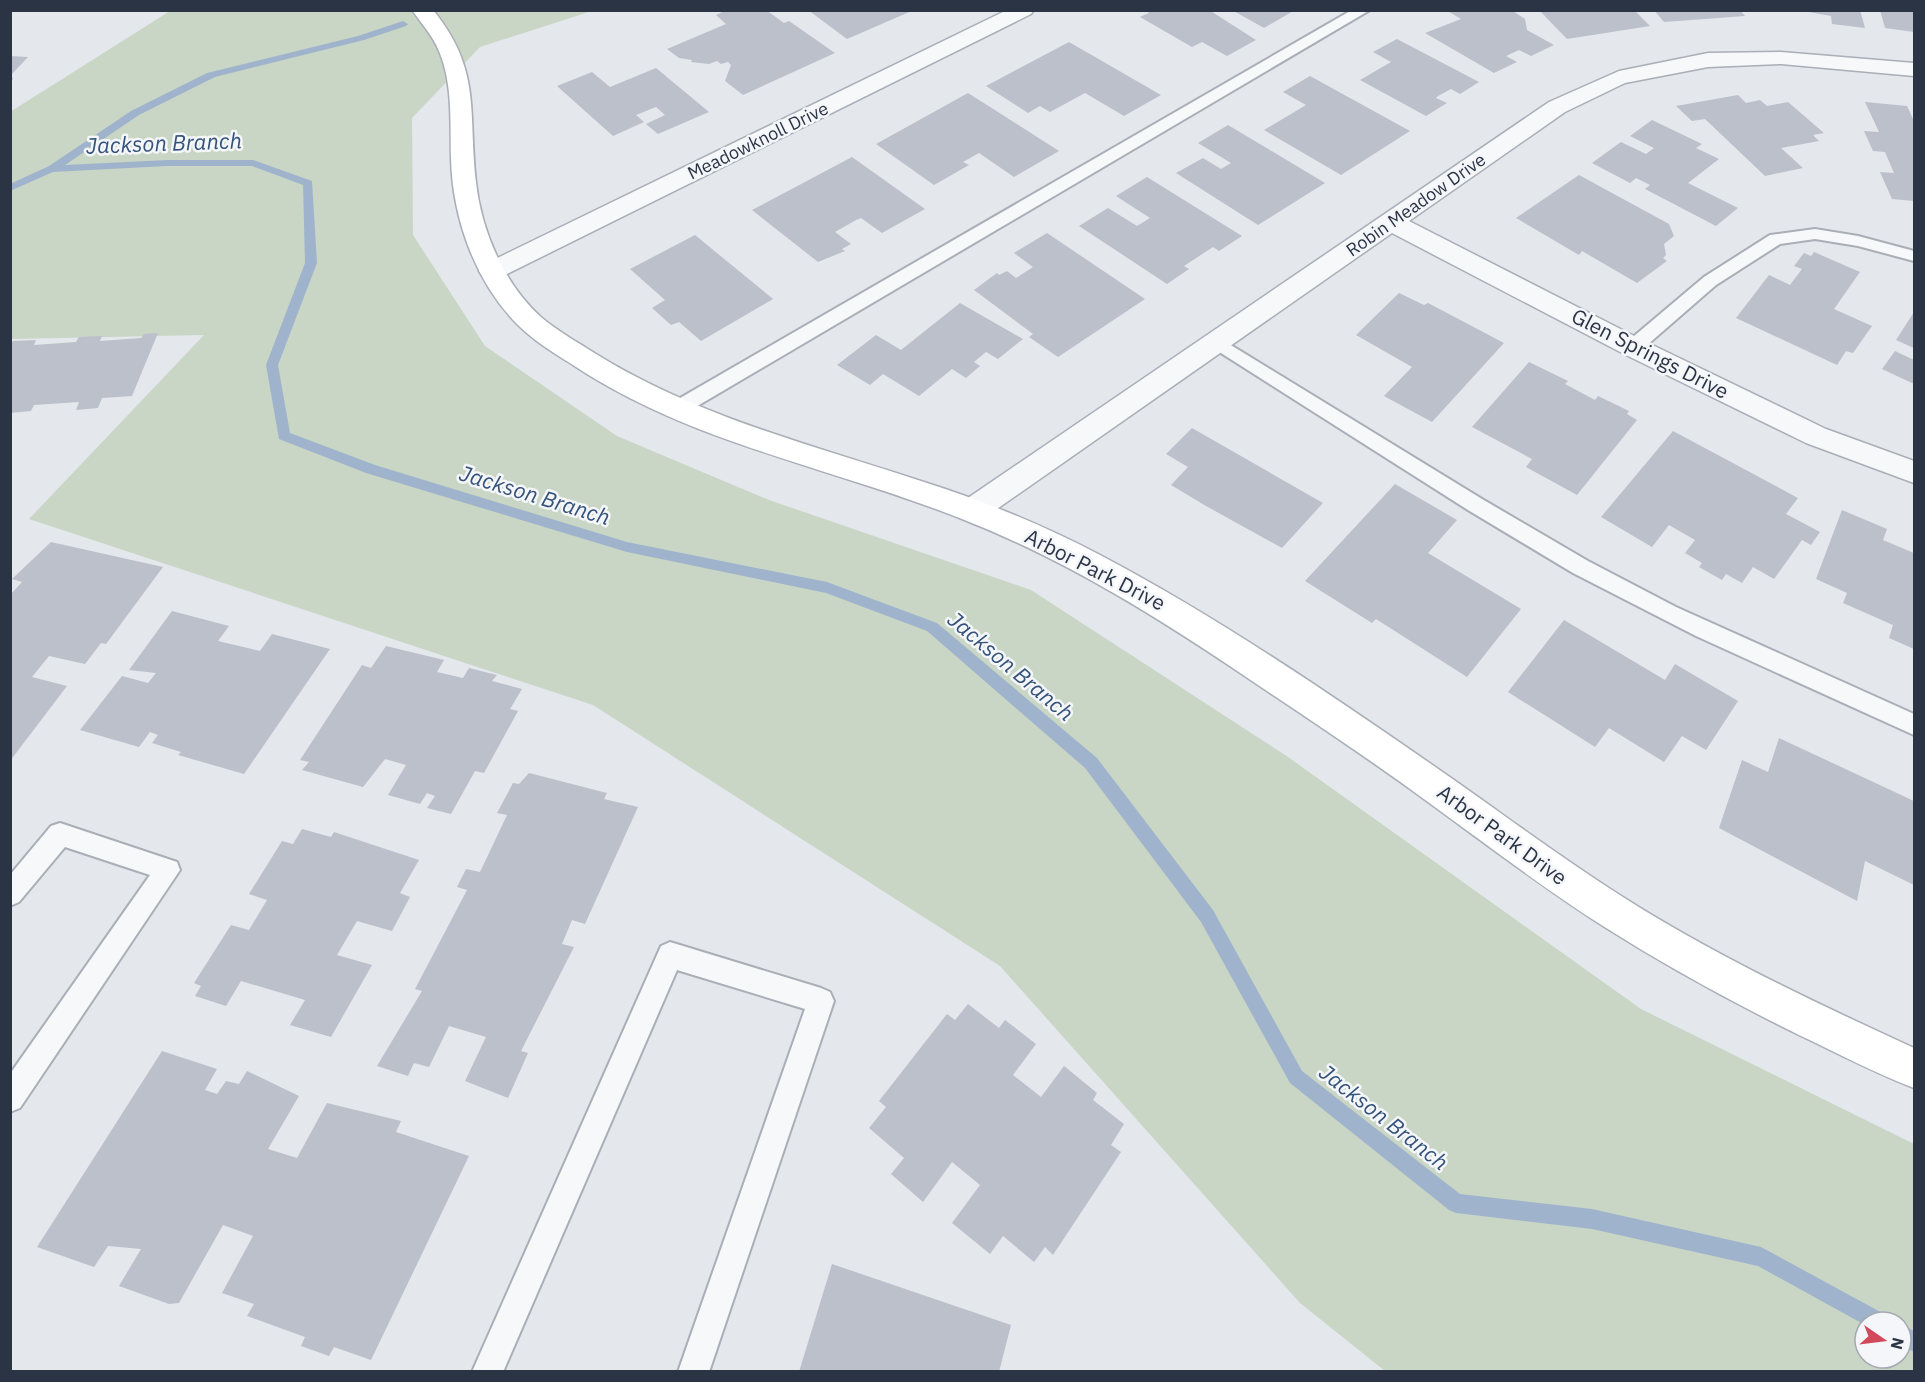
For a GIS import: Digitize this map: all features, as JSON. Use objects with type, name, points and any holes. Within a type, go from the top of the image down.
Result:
[{"type":"street","name":"Arbor Park Drive","points":[[422,10],[437,26],[460,74],[464,184],[476,234],[492,272],[528,320],[604,376],[675,410],[790,451],[974,510],[1079,557],[1187,619],[1416,773],[1577,888],[1736,984],[1914,1068]]},
{"type":"street","name":"Meadowknoll Drive","points":[[492,272],[1024,10]]},
{"type":"street","name":"Robin Meadow Drive","points":[[974,510],[1557,107],[1619,78],[1708,60],[1781,58],[1914,70]]},
{"type":"street","name":"Glen Springs Drive","points":[[1391,222],[1816,436],[1914,472]]},
{"type":"lane","points":[[675,410],[1363,10]]},
{"type":"lane","points":[[1634,346],[1710,281],[1776,239],[1815,234],[1914,256]]},
{"type":"lane","points":[[1216,342],[1486,511],[1635,597],[1856,694],[1914,725]]},
{"type":"lane","points":[[10,894],[60,834],[168,870],[10,1098]]},
{"type":"lane","points":[[487,1371],[670,955],[821,1001],[693,1371]]},
{"type":"green space","points":[[170,11],[592,11],[480,47],[412,118],[413,235],[485,346],[617,436],[769,500],[1031,590],[1288,757],[1641,1009],[1914,1144],[1914,1371],[1385,1371],[1300,1303],[1000,966],[593,705],[29,519],[204,335],[11,339],[10,112]]},
{"type":"building","points":[[727,10],[766,10],[784,23],[789,21],[835,53],[743,95],[725,81],[731,65],[728,62],[721,64],[717,61],[709,64],[691,62],[692,60],[679,58],[667,49],[726,24],[716,15]]},
{"type":"building","points":[[808,10],[914,10],[847,39]]},
{"type":"building","points":[[1145,10],[1209,10],[1256,40],[1227,56],[1202,42],[1192,47],[1140,17],[1149,13]]},
{"type":"building","points":[[1232,10],[1295,10],[1264,28]]},
{"type":"building","points":[[1446,10],[1511,10],[1525,19],[1527,30],[1554,45],[1531,56],[1519,50],[1506,56],[1517,62],[1494,73],[1425,33],[1461,19]]},
{"type":"building","points":[[1539,10],[1634,10],[1650,26],[1567,39]]},
{"type":"building","points":[[1654,10],[1740,10],[1745,16],[1664,22]]},
{"type":"building","points":[[1797,10],[1860,10],[1865,28],[1832,24],[1831,16]]},
{"type":"building","points":[[1880,10],[1914,10],[1914,32],[1885,28]]},
{"type":"building","points":[[1397,39],[1479,82],[1460,94],[1451,89],[1438,96],[1436,98],[1447,103],[1426,116],[1360,80],[1391,62],[1373,52]]},
{"type":"building","points":[[1069,42],[1161,95],[1124,116],[1085,93],[1050,112],[1040,106],[1028,113],[986,86]]},
{"type":"building","points":[[10,56],[28,57],[11,75],[13,79],[10,82]]},
{"type":"building","points":[[656,68],[709,112],[658,134],[646,124],[665,115],[656,107],[636,115],[644,122],[613,136],[557,86],[592,72],[610,87]]},
{"type":"building","points":[[1310,76],[1410,131],[1341,175],[1264,130],[1306,105],[1283,92]]},
{"type":"building","points":[[968,93],[1059,151],[1014,177],[979,153],[963,162],[969,165],[934,185],[876,144]]},
{"type":"building","points":[[1738,95],[1746,103],[1760,100],[1767,106],[1788,102],[1824,133],[1813,135],[1819,141],[1781,148],[1803,168],[1765,176],[1705,119],[1692,121],[1676,106]]},
{"type":"building","points":[[1865,102],[1907,106],[1914,121],[1914,201],[1892,199],[1880,172],[1894,173],[1885,152],[1873,151],[1864,131],[1879,132]]},
{"type":"building","points":[[1652,120],[1702,144],[1696,148],[1719,159],[1688,183],[1738,208],[1716,226],[1645,189],[1650,185],[1636,178],[1630,183],[1592,163],[1621,142],[1646,154],[1654,148],[1630,136]]},
{"type":"building","points":[[1228,125],[1325,183],[1258,225],[1176,173],[1203,158],[1221,169],[1231,163],[1198,143]]},
{"type":"building","points":[[852,157],[925,209],[882,233],[861,218],[856,220],[835,232],[851,244],[842,249],[845,251],[818,262],[752,210]]},
{"type":"building","points":[[1579,175],[1669,224],[1674,236],[1664,244],[1666,255],[1663,258],[1667,261],[1637,283],[1582,251],[1579,255],[1516,218]]},
{"type":"building","points":[[1147,177],[1242,236],[1219,251],[1213,247],[1184,266],[1189,269],[1167,284],[1079,226],[1108,208],[1137,226],[1150,218],[1116,196]]},
{"type":"building","points":[[1047,233],[1145,299],[1058,357],[1029,337],[1033,334],[974,290],[997,273],[999,275],[1007,271],[1016,278],[1033,267],[1014,253]]},
{"type":"building","points":[[695,235],[773,299],[701,341],[679,322],[671,325],[652,308],[665,300],[630,269]]},
{"type":"building","points":[[1814,252],[1860,272],[1834,309],[1872,326],[1853,353],[1846,351],[1837,365],[1736,318],[1769,275],[1790,285],[1802,269],[1794,266],[1804,253],[1811,256]]},
{"type":"building","points":[[1399,293],[1424,305],[1428,303],[1504,343],[1432,422],[1384,396],[1412,367],[1356,335]]},
{"type":"building","points":[[960,303],[1023,339],[998,359],[986,352],[974,362],[980,366],[966,378],[952,369],[919,396],[883,374],[870,385],[837,365],[876,335],[901,350]]},
{"type":"building","points":[[1914,312],[1914,348],[1896,340]]},
{"type":"building","points":[[158,333],[132,396],[102,398],[98,408],[76,410],[79,402],[34,405],[31,411],[10,413],[10,344],[13,341],[36,340],[34,345],[76,342],[79,337],[102,336],[100,341],[141,338],[144,334]]},
{"type":"building","points":[[1895,351],[1914,360],[1914,384],[1882,369]]},
{"type":"building","points":[[1529,362],[1568,381],[1565,384],[1595,400],[1598,396],[1629,411],[1627,414],[1637,420],[1577,495],[1526,467],[1532,459],[1472,427]]},
{"type":"building","points":[[1192,428],[1323,503],[1282,548],[1206,506],[1171,485],[1188,467],[1166,454]]},
{"type":"building","points":[[1673,431],[1798,498],[1786,514],[1820,532],[1811,545],[1802,540],[1774,579],[1753,567],[1742,583],[1726,574],[1722,580],[1699,567],[1702,563],[1685,553],[1695,540],[1669,525],[1652,547],[1601,517]]},
{"type":"building","points":[[1395,484],[1457,520],[1428,553],[1521,609],[1467,677],[1376,619],[1372,623],[1305,581]]},
{"type":"building","points":[[1842,510],[1887,529],[1883,540],[1914,553],[1914,649],[1889,638],[1893,625],[1843,603],[1847,593],[1816,579]]},
{"type":"building","points":[[51,542],[163,567],[106,644],[101,643],[85,664],[49,656],[32,677],[67,686],[10,761],[10,595],[22,582],[12,579]]},
{"type":"building","points":[[172,611],[229,626],[218,641],[260,651],[272,634],[330,649],[244,774],[178,755],[181,752],[152,743],[158,735],[150,732],[139,747],[80,730],[122,676],[148,683],[156,673],[129,670]]},
{"type":"building","points":[[1564,620],[1665,680],[1675,664],[1738,701],[1706,750],[1682,736],[1664,762],[1609,728],[1595,747],[1508,692]]},
{"type":"building","points":[[386,646],[444,660],[437,672],[463,678],[469,668],[497,675],[492,681],[522,689],[510,709],[518,711],[484,773],[475,771],[451,814],[427,808],[435,796],[427,793],[420,804],[388,795],[406,765],[385,759],[363,787],[302,770],[309,762],[300,760],[362,665],[371,668]]},
{"type":"building","points":[[1779,738],[1914,801],[1914,885],[1865,861],[1857,901],[1719,828],[1742,760],[1768,772]]},
{"type":"building","points":[[529,773],[607,793],[604,799],[638,807],[585,924],[572,920],[562,944],[574,947],[521,1051],[528,1053],[508,1098],[465,1081],[486,1037],[449,1026],[429,1067],[414,1063],[408,1076],[377,1066],[422,991],[415,989],[467,890],[457,887],[466,869],[480,872],[507,815],[497,813],[513,783],[519,784]]},
{"type":"building","points":[[302,829],[331,837],[334,832],[419,860],[400,893],[410,897],[392,931],[357,921],[337,955],[372,965],[331,1037],[290,1025],[305,1000],[241,981],[226,1006],[195,996],[201,986],[194,983],[231,925],[249,930],[267,900],[249,894],[282,841],[293,844]]},
{"type":"building","points":[[968,1004],[999,1028],[1005,1020],[1036,1044],[1013,1075],[1041,1097],[1064,1066],[1097,1093],[1093,1100],[1124,1124],[1111,1145],[1121,1152],[1053,1255],[1045,1247],[1034,1262],[1003,1236],[990,1254],[952,1223],[980,1185],[952,1162],[923,1202],[891,1174],[904,1158],[869,1128],[886,1107],[879,1101],[947,1014],[955,1020]]},
{"type":"building","points":[[162,1051],[217,1069],[205,1090],[217,1094],[226,1081],[239,1084],[247,1071],[299,1096],[268,1149],[297,1158],[327,1103],[401,1121],[396,1132],[469,1156],[371,1360],[334,1347],[329,1356],[301,1346],[305,1337],[247,1316],[254,1304],[222,1293],[253,1236],[223,1225],[179,1303],[169,1304],[119,1286],[141,1249],[108,1246],[94,1267],[37,1247]]},
{"type":"building","points":[[832,1264],[1011,1325],[999,1372],[799,1372]]},
{"type":"waterway","points":[[52,169],[135,113],[211,75],[361,38],[403,24]]},
{"type":"waterway","name":"Jackson Branch","points":[[52,169],[167,163],[253,163],[308,183],[311,263],[272,365],[284,436],[371,469],[627,547],[827,588],[932,627],[1091,763],[1207,916],[1296,1077],[1456,1203],[1592,1219],[1761,1257],[1857,1310]]},
{"type":"waterway","name":"Jackson Branch","points":[[10,188],[52,169]]}]
